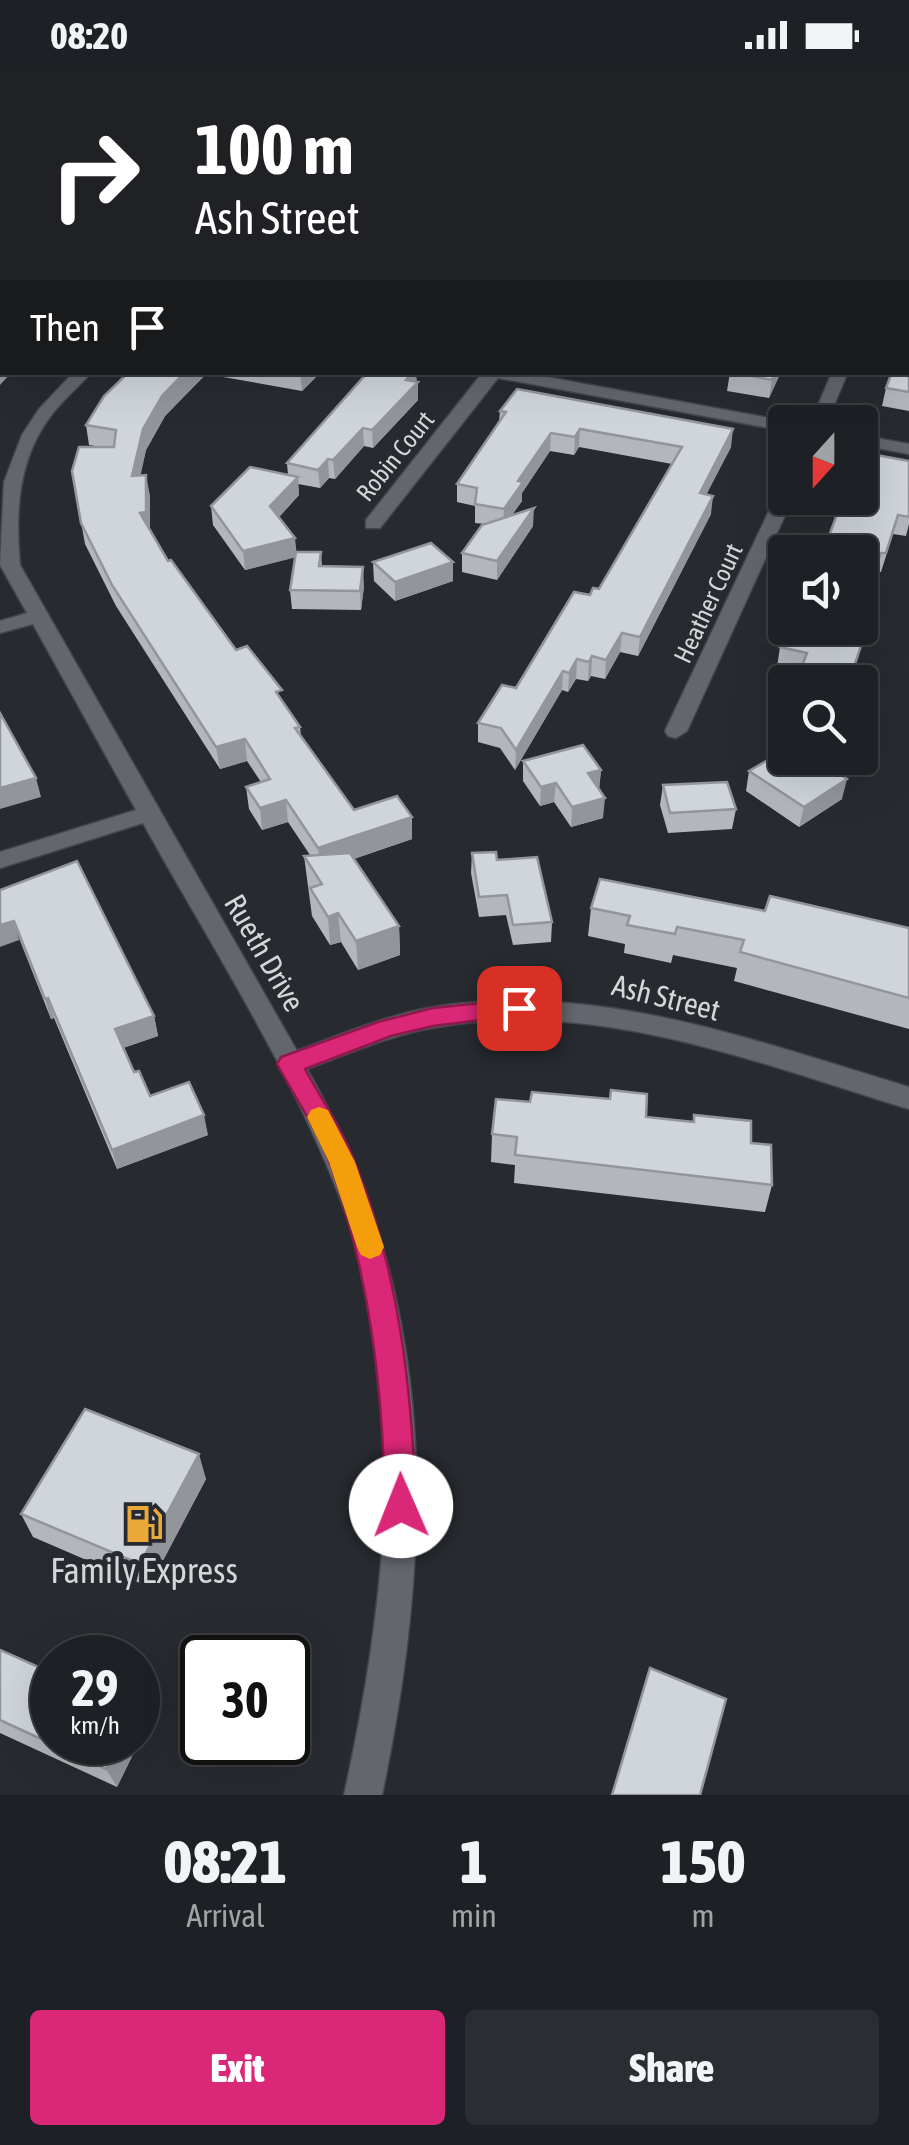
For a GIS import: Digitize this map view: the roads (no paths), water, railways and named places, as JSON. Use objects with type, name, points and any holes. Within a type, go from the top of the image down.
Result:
[{"type":"street","name":"Rueth Drive","points":[[81,375],[10,446],[2,523],[10,565],[342,1162],[380,1283],[394,1377],[400,1460],[399,1560],[388,1671],[364,1795]]},
{"type":"street","name":"Robin Court","points":[[373,524],[491,375]]},
{"type":"street","points":[[504,375],[768,423]]},
{"type":"street","points":[[826,405],[839,375]]},
{"type":"street","points":[[878,443],[909,449]]},
{"type":"street","name":"Heather Court","points":[[676,731],[776,515]]},
{"type":"street","points":[[0,626],[36,617]]},
{"type":"street","points":[[0,860],[147,814]]},
{"type":"street","name":"Ash Street","points":[[290,1064],[387,1028],[433,1017],[476,1010],[566,1009],[658,1026],[909,1098]]},
{"type":"place","name":"Family Express","points":[[144,1524]]}]
